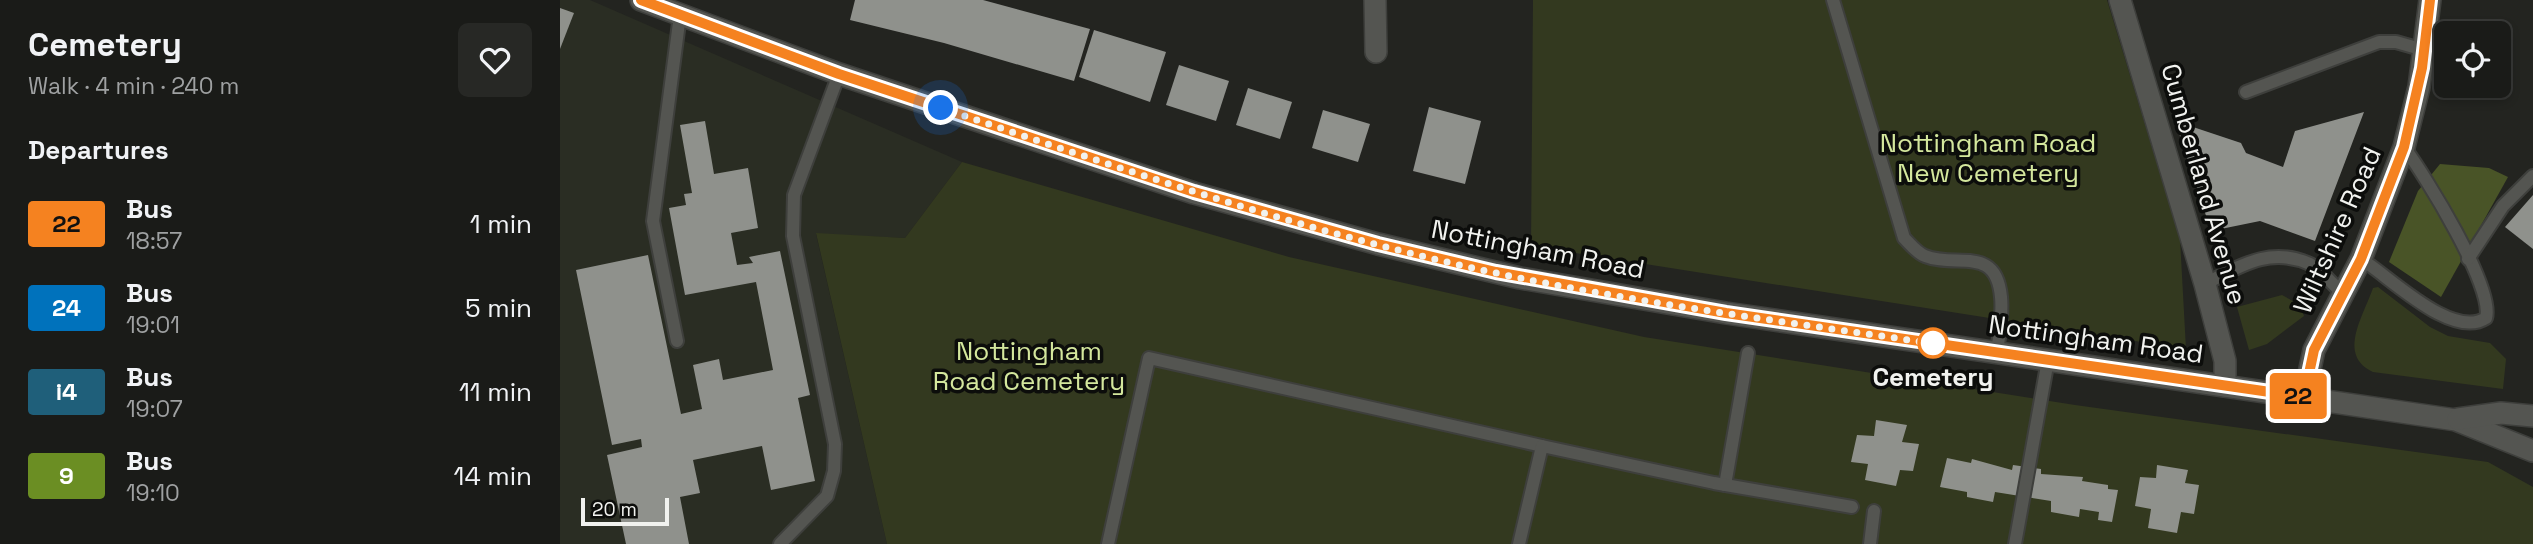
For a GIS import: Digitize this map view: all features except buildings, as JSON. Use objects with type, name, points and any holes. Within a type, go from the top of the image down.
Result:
[{"type":"street","name":"Nottingham Road","points":[[641,0],[839,74],[1194,192],[1378,244],[1507,275],[1726,313],[2456,419],[2533,451]]},
{"type":"street","points":[[1375,0],[1376,52]]},
{"type":"street","name":"Cumberland Avenue","points":[[2119,0],[2205,284],[2225,361],[2225,386]]},
{"type":"street","name":"Wiltshire Road","points":[[2304,397],[2314,350],[2361,259],[2404,147],[2424,50],[2430,0]]},
{"type":"street","name":"Nottingham Road","points":[[2456,419],[2501,413],[2533,416]]},
{"type":"lane","points":[[1833,0],[1904,238],[1922,255],[1940,260],[1961,258],[1984,264],[1996,274],[2001,298],[1997,353]]},
{"type":"lane","points":[[677,341],[653,220],[680,15]]},
{"type":"lane","points":[[2246,92],[2379,42],[2424,50]]},
{"type":"lane","points":[[780,544],[827,496],[834,471],[835,444],[793,236],[794,195],[839,74]]},
{"type":"lane","points":[[2361,259],[2438,314],[2464,324],[2482,320],[2488,309],[2468,259],[2436,194],[2404,147]]},
{"type":"lane","points":[[2468,259],[2503,206],[2533,176]]},
{"type":"lane","points":[[2205,284],[2259,257],[2275,256],[2311,265],[2343,294]]},
{"type":"lane","points":[[1725,485],[1748,354]]},
{"type":"lane","points":[[1108,544],[1149,358],[1725,485],[1852,507]]},
{"type":"lane","points":[[2015,544],[2048,360]]},
{"type":"lane","points":[[1519,544],[1542,446]]},
{"type":"lane","points":[[1870,544],[1874,511]]},
{"type":"shaded area","points":[[560,0],[590,0],[962,162],[905,238],[816,234],[887,544],[560,544]]},
{"type":"green space","name":"Nottingham Road New Cemetery","points":[[1533,0],[2107,0],[2180,239],[2186,349],[1531,246]]},
{"type":"green space","name":"Nottingham Road Cemetery","points":[[962,162],[1289,257],[1644,337],[2075,405],[2488,462],[2533,487],[2533,544],[887,544],[816,233],[905,238]]},
{"type":"green space","points":[[2440,164],[2489,168],[2508,177],[2441,297],[2389,262],[2418,191]]},
{"type":"green space","points":[[2378,287],[2430,327],[2448,336],[2490,343],[2506,359],[2503,389],[2373,372],[2362,365],[2356,356],[2356,334],[2373,288]]},
{"type":"green space","points":[[2282,295],[2300,305],[2304,316],[2267,344],[2249,350],[2237,307]]},
{"type":"bus line","name":"22","points":[[641,0],[839,74],[1194,192],[1378,244],[1520,278],[1726,313],[2304,397],[2314,350],[2361,259],[2404,147],[2422,68],[2430,0]]},
{"type":"place","name":"Cemetery","points":[[1933,343]]},
{"type":"route","points":[[941,108],[1194,192],[1378,244],[1520,278],[1726,313],[1943,345],[1933,343]]}]
